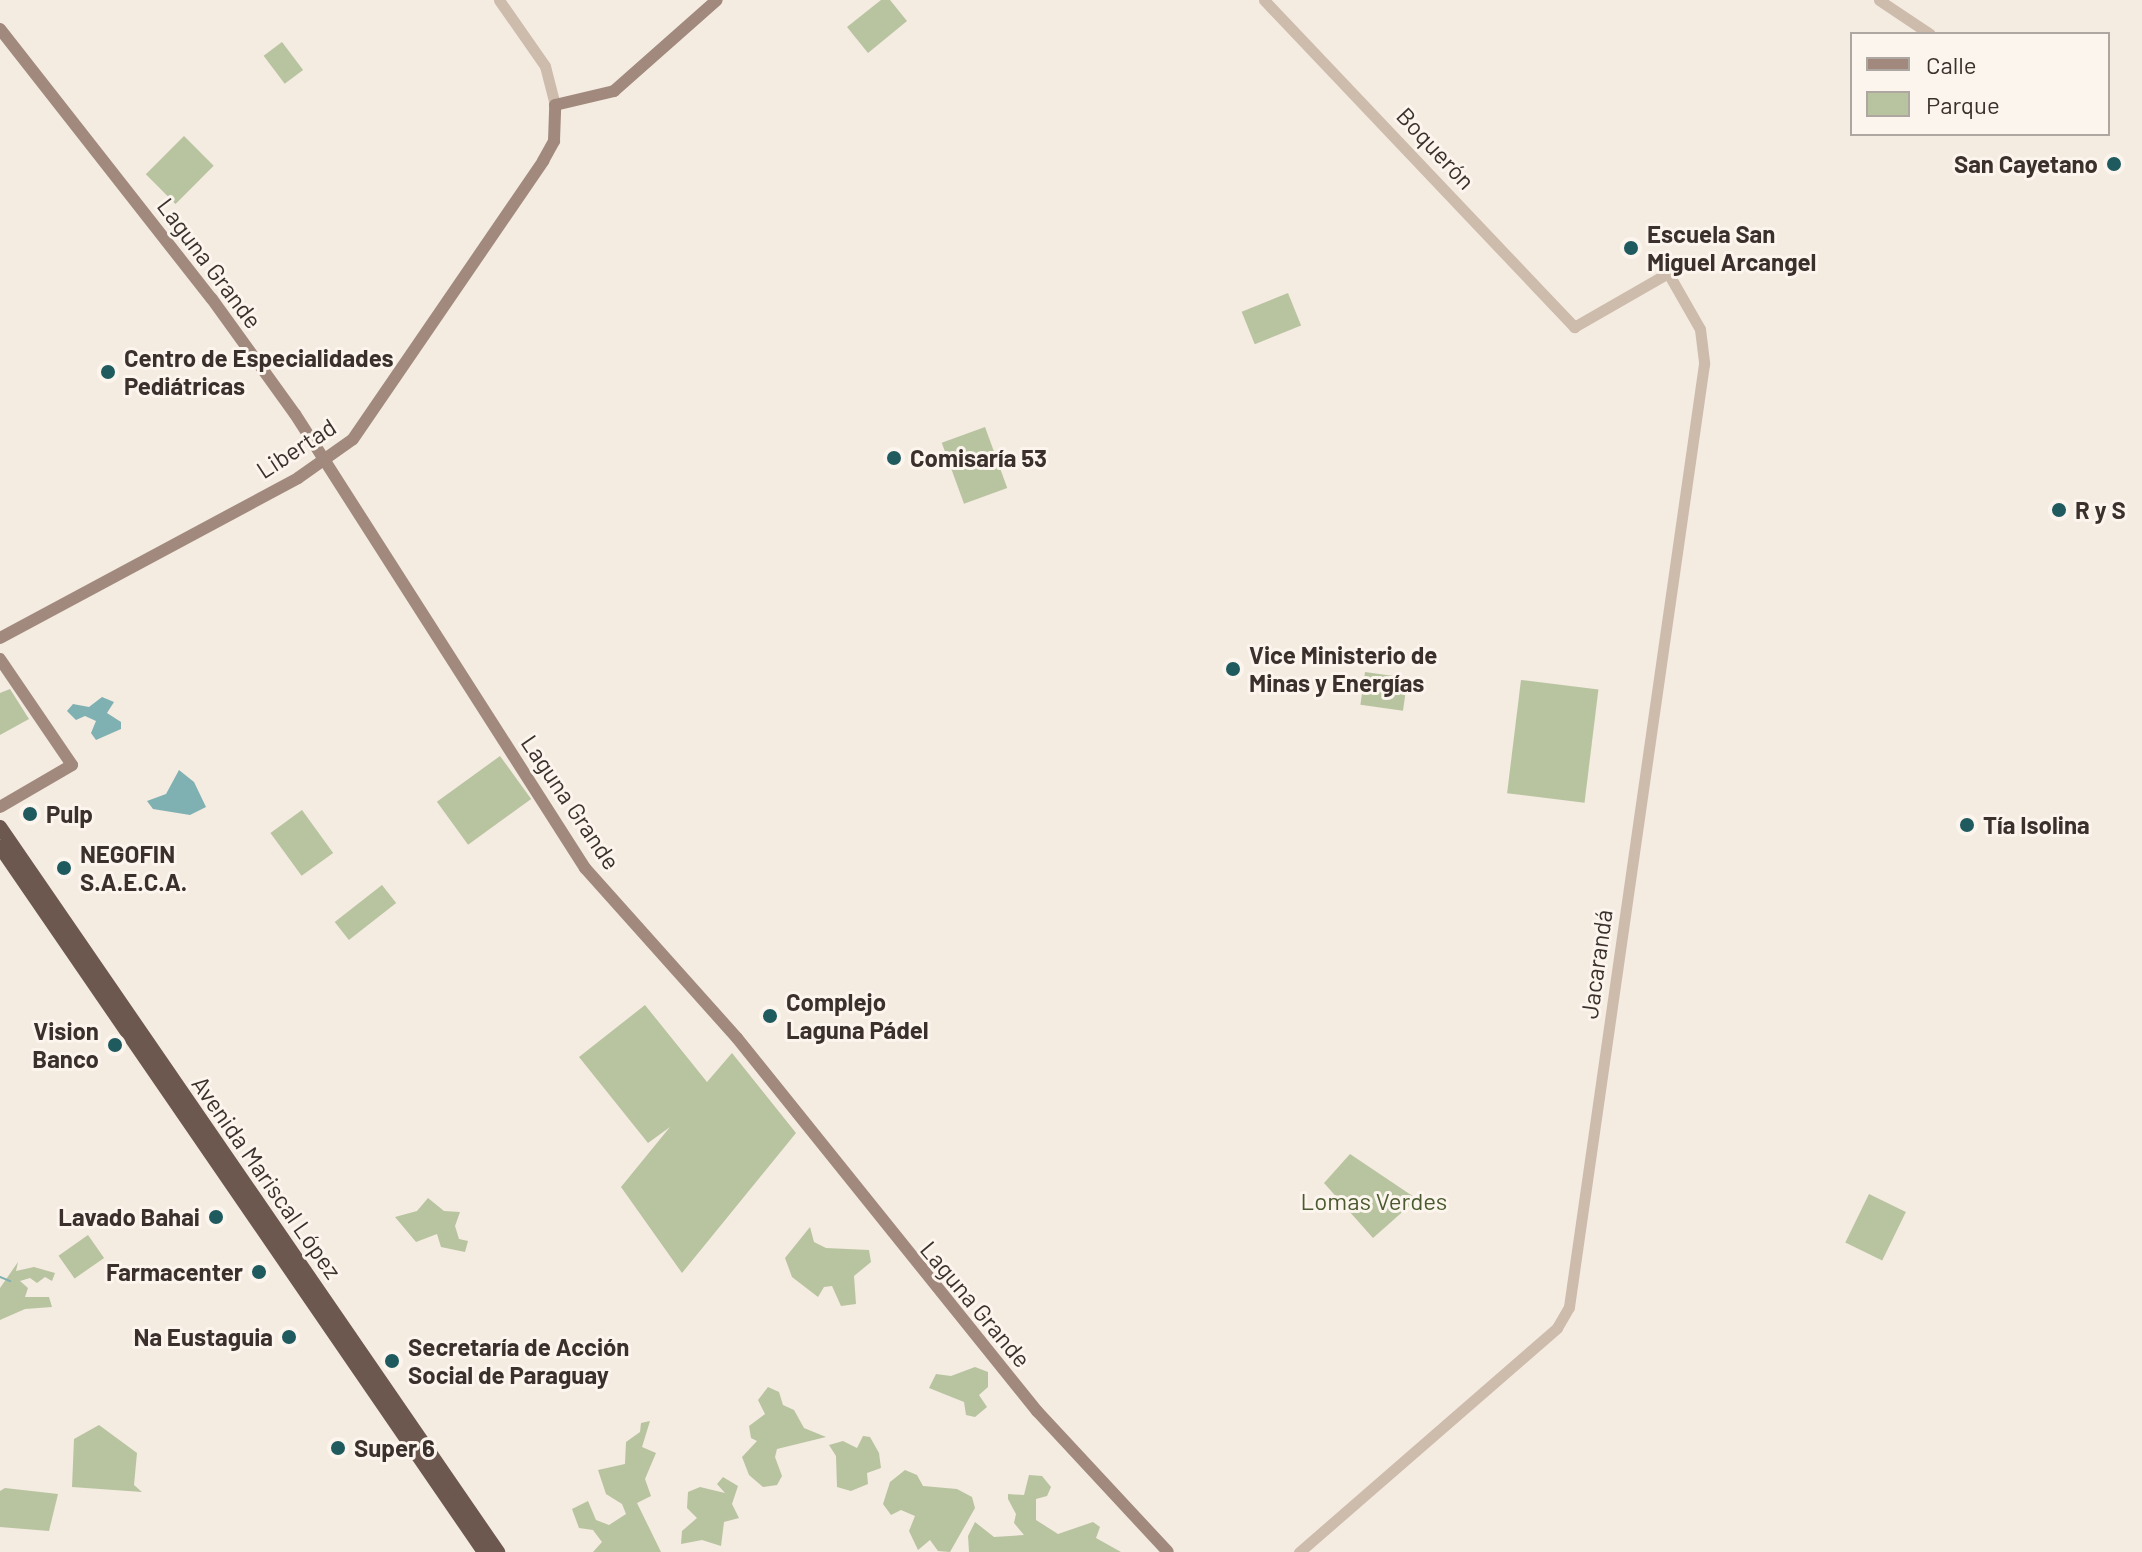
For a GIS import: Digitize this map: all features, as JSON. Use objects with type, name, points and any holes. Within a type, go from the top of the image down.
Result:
[{"type":"highway","name":"Avenida Mariscal López","points":[[0,827],[498,1552]]},
{"type":"highway","name":"Avenida Mariscal López","points":[[0,847],[484,1552]]},
{"type":"main road","points":[[555,105],[614,91],[717,0]]},
{"type":"main road","name":"Laguna Grande","points":[[0,29],[212,299],[325,461],[585,868],[737,1038],[1028,1400],[1168,1552]]},
{"type":"main road","name":"Libertad","points":[[0,638],[325,461],[371,418],[543,161],[554,141],[555,105]]},
{"type":"main road","points":[[0,659],[72,765],[0,807]]},
{"type":"street","points":[[499,0],[545,66],[555,105]]},
{"type":"street","name":"Boquerón","points":[[1264,0],[1574,327],[1668,273]]},
{"type":"street","points":[[1879,0],[1927,32]]},
{"type":"street","name":"Jacarandá","points":[[1299,1552],[1557,1328],[1569,1307],[1704,364],[1700,329],[1668,273]]},
{"type":"green space","points":[[881,0],[890,0],[907,21],[868,53],[847,27]]},
{"type":"green space","points":[[282,42],[303,70],[285,84],[264,56]]},
{"type":"green space","points":[[184,136],[214,166],[176,204],[146,174]]},
{"type":"green space","points":[[1288,293],[1301,325],[1255,344],[1242,312]]},
{"type":"green space","points":[[985,427],[1007,488],[964,504],[942,443]]},
{"type":"green space","points":[[1365,672],[1408,678],[1403,711],[1360,705]]},
{"type":"green space","points":[[1521,680],[1598,690],[1585,803],[1507,793]]},
{"type":"green space","points":[[10,689],[29,719],[0,735],[0,693]]},
{"type":"green space","points":[[500,756],[531,799],[468,845],[437,802]]},
{"type":"green space","points":[[302,810],[333,853],[302,876],[270,833]]},
{"type":"green space","points":[[382,885],[396,903],[349,940],[335,922]]},
{"type":"green space","points":[[645,1005],[707,1082],[732,1053],[796,1133],[682,1273],[621,1187],[670,1127],[648,1143],[579,1057]]},
{"type":"green space","name":"Lomas Verdes","points":[[1350,1154],[1417,1199],[1373,1238],[1324,1183]]},
{"type":"green space","points":[[1869,1194],[1906,1212],[1882,1261],[1845,1243]]},
{"type":"green space","points":[[428,1198],[444,1211],[460,1212],[455,1226],[459,1239],[468,1241],[465,1252],[441,1247],[437,1234],[416,1242],[395,1217],[417,1211]]},
{"type":"green space","points":[[810,1227],[814,1242],[826,1248],[869,1250],[871,1262],[854,1276],[856,1304],[841,1306],[832,1286],[824,1287],[818,1297],[792,1277],[785,1258]]},
{"type":"green space","points":[[88,1235],[104,1258],[75,1279],[59,1256]]},
{"type":"green space","points":[[18,1262],[16,1271],[34,1267],[55,1273],[52,1281],[45,1277],[37,1283],[30,1278],[20,1281],[28,1288],[25,1297],[49,1297],[52,1307],[25,1309],[0,1320],[0,1288]]},
{"type":"green space","points":[[975,1367],[988,1372],[988,1387],[979,1395],[987,1407],[975,1417],[966,1415],[964,1402],[929,1388],[936,1374],[951,1376]]},
{"type":"green space","points":[[768,1387],[779,1392],[783,1405],[794,1410],[804,1428],[826,1437],[777,1449],[775,1457],[782,1476],[777,1485],[763,1487],[749,1475],[742,1457],[757,1441],[751,1438],[749,1426],[765,1414],[758,1400]]},
{"type":"green space","points":[[650,1421],[642,1447],[656,1453],[645,1479],[651,1496],[637,1503],[661,1552],[593,1552],[602,1542],[593,1530],[579,1528],[572,1509],[588,1501],[596,1520],[609,1525],[626,1514],[622,1504],[606,1494],[598,1470],[625,1464],[626,1442],[640,1432],[641,1423]]},
{"type":"green space","points":[[99,1425],[137,1453],[134,1485],[142,1492],[72,1487],[74,1439]]},
{"type":"green space","points":[[863,1436],[870,1437],[879,1453],[881,1468],[867,1473],[868,1484],[851,1491],[837,1487],[836,1456],[829,1445],[843,1441],[857,1448]]},
{"type":"green space","points":[[905,1470],[917,1475],[923,1486],[957,1489],[972,1497],[975,1508],[950,1552],[938,1551],[930,1540],[918,1550],[909,1531],[915,1516],[901,1510],[891,1515],[883,1504],[890,1482]]},
{"type":"green space","points":[[1029,1475],[1042,1476],[1051,1487],[1047,1496],[1036,1499],[1036,1520],[1058,1534],[1093,1522],[1100,1527],[1096,1538],[1121,1552],[969,1552],[968,1536],[975,1522],[994,1537],[1024,1535],[1014,1523],[1016,1514],[1008,1494],[1024,1495]]},
{"type":"green space","points":[[723,1477],[738,1486],[732,1504],[739,1518],[724,1522],[721,1546],[702,1540],[681,1544],[682,1531],[697,1518],[687,1508],[688,1492],[700,1487],[725,1493],[717,1484]]},
{"type":"green space","points":[[5,1488],[58,1494],[49,1531],[0,1527],[0,1491]]},
{"type":"water","points":[[102,697],[114,702],[107,713],[121,722],[121,729],[96,740],[91,733],[96,721],[85,716],[76,720],[67,711],[73,704],[89,707]]},
{"type":"water","points":[[179,770],[194,782],[206,807],[190,815],[153,809],[147,801],[166,794]]},
{"type":"waterway","points":[[0,1277],[10,1281]]},
{"type":"place","name":"San Cayetano","points":[[2114,164]]},
{"type":"place","name":"Escuela San Miguel Arcangel","points":[[1631,248]]},
{"type":"place","name":"Centro de Especialidades Pediátricas","points":[[108,372]]},
{"type":"place","name":"Comisaría 53","points":[[894,458]]},
{"type":"place","name":"R y S","points":[[2059,510]]},
{"type":"place","name":"Vice Ministerio de Minas y Energías","points":[[1233,669]]},
{"type":"place","name":"Pulp","points":[[30,814]]},
{"type":"place","name":"Tía Isolina","points":[[1967,825]]},
{"type":"place","name":"NEGOFIN S.A.E.C.A.","points":[[64,868]]},
{"type":"place","name":"Complejo Laguna Pádel","points":[[770,1016]]},
{"type":"place","name":"Vision Banco","points":[[115,1045]]},
{"type":"place","name":"Lavado Bahai","points":[[216,1217]]},
{"type":"place","name":"Farmacenter","points":[[259,1272]]},
{"type":"place","name":"Na Eustaguia","points":[[289,1337]]},
{"type":"place","name":"Secretaría de Acción Social de Paraguay","points":[[392,1361]]},
{"type":"place","name":"Super 6","points":[[338,1448]]}]
